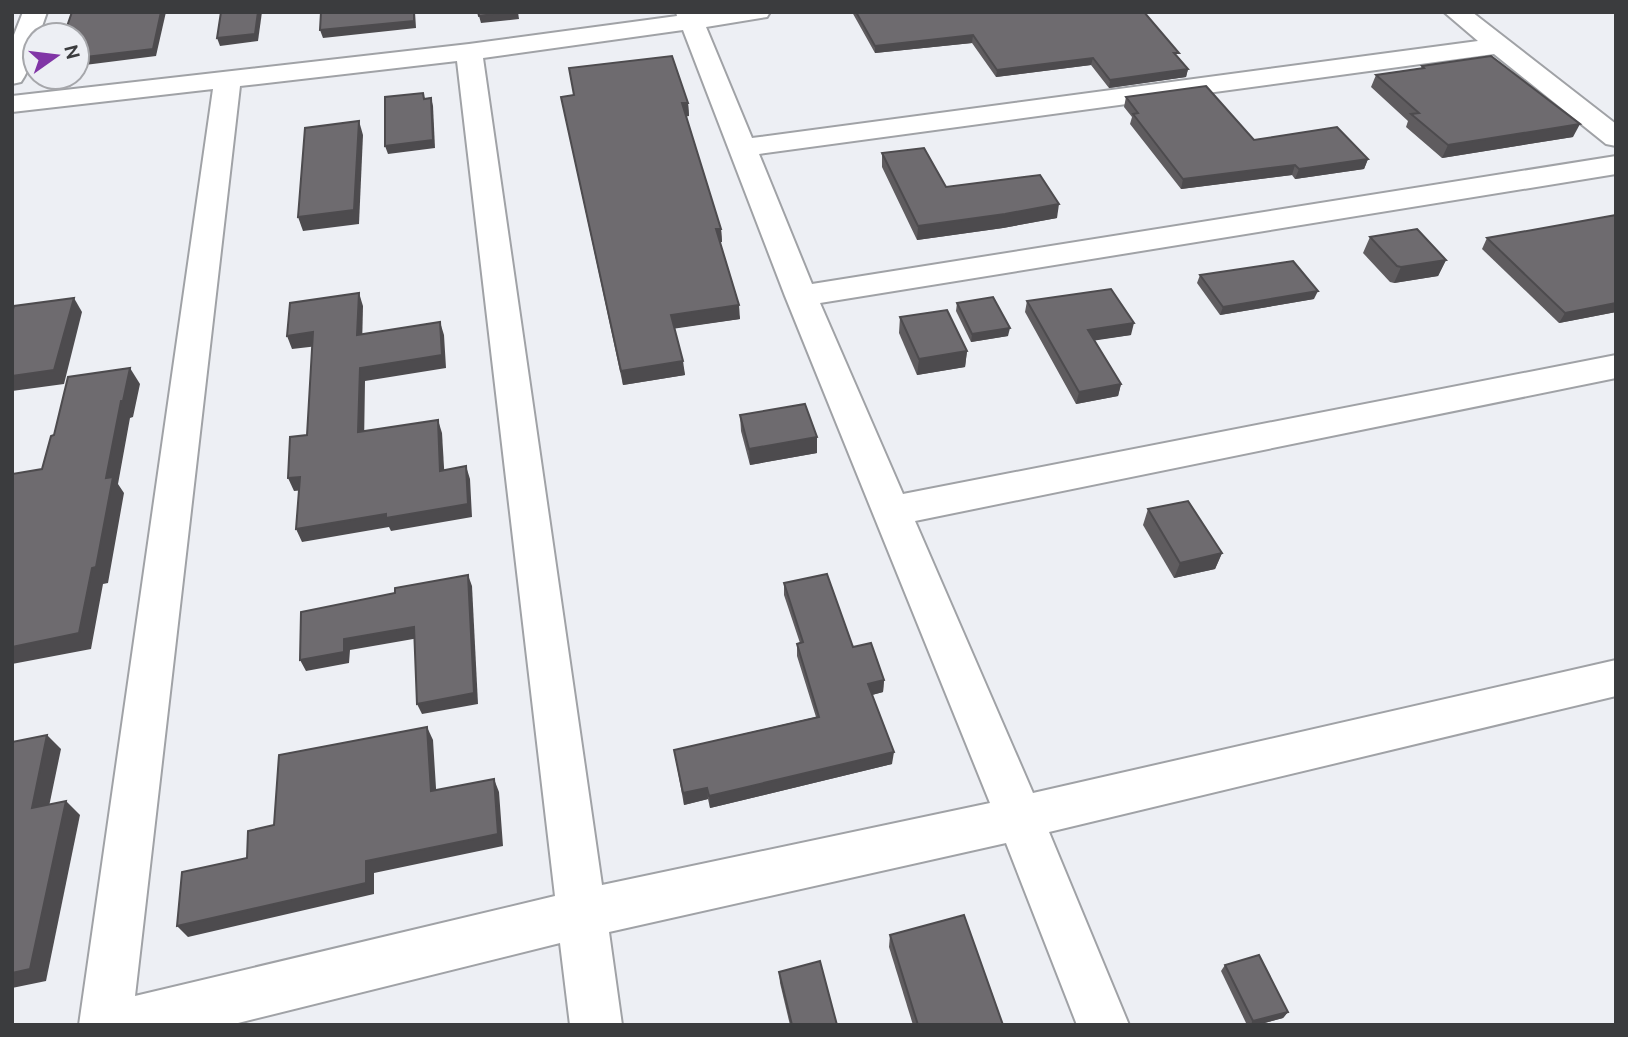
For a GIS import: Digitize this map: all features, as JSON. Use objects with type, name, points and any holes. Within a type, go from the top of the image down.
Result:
[{"type":"street","points":[[12,76],[35,12]]},
{"type":"street","points":[[12,104],[469,52],[690,16],[758,12]]},
{"type":"street","points":[[1456,12],[1616,138]]},
{"type":"street","points":[[690,16],[801,296],[1020,818],[1102,1025]]},
{"type":"street","points":[[744,148],[1499,46]]},
{"type":"street","points":[[469,52],[596,1025]]},
{"type":"street","points":[[105,1025],[227,81]]},
{"type":"street","points":[[801,296],[1616,165]]},
{"type":"street","points":[[892,511],[1616,366]]},
{"type":"street","points":[[123,1025],[580,914],[1020,818],[1616,678]]},
{"type":"building","points":[[72,12],[161,12],[153,49],[91,56],[91,21],[69,21]]},
{"type":"building","points":[[221,12],[258,12],[255,34],[217,38]]},
{"type":"building","points":[[321,12],[414,12],[414,21],[320,30]]},
{"type":"building","points":[[478,12],[508,12],[479,16]]},
{"type":"building","points":[[856,12],[1144,12],[1179,53],[1174,53],[1188,69],[1110,80],[1093,58],[997,70],[973,35],[875,46]]},
{"type":"building","points":[[672,56],[688,103],[682,103],[721,229],[716,229],[739,305],[671,315],[683,361],[621,371],[561,97],[574,95],[569,68]]},
{"type":"building","points":[[1491,56],[1580,124],[1448,145],[1411,114],[1419,113],[1376,75],[1424,68],[1422,66]]},
{"type":"building","points":[[1206,86],[1254,140],[1337,127],[1368,159],[1299,169],[1295,165],[1183,179],[1133,114],[1138,113],[1126,97]]},
{"type":"building","points":[[423,93],[424,99],[431,98],[433,140],[385,146],[385,97]]},
{"type":"building","points":[[359,121],[354,210],[298,217],[305,128]]},
{"type":"building","points":[[924,148],[946,187],[1040,175],[1059,204],[918,226],[882,153]]},
{"type":"building","points":[[1616,215],[1616,303],[1565,313],[1487,238]]},
{"type":"building","points":[[1417,229],[1446,260],[1397,266],[1370,237]]},
{"type":"building","points":[[1293,261],[1318,291],[1223,307],[1200,275]]},
{"type":"building","points":[[1111,289],[1134,323],[1088,330],[1121,384],[1079,392],[1027,301]]},
{"type":"building","points":[[359,293],[357,335],[440,322],[442,355],[360,368],[358,432],[438,420],[440,471],[466,466],[468,504],[296,529],[300,477],[288,478],[290,437],[307,435],[313,332],[287,336],[290,303]]},
{"type":"building","points":[[993,297],[1010,328],[972,334],[957,303]]},
{"type":"building","points":[[74,298],[54,370],[12,376],[14,306]]},
{"type":"building","points":[[947,310],[967,351],[919,359],[900,317]]},
{"type":"building","points":[[130,368],[106,478],[113,477],[96,567],[92,568],[79,633],[12,647],[12,474],[42,469],[51,436],[54,435],[68,377]]},
{"type":"building","points":[[805,404],[817,437],[749,449],[740,415]]},
{"type":"building","points":[[1188,501],[1222,553],[1180,563],[1148,509]]},
{"type":"building","points":[[827,574],[853,647],[871,643],[884,680],[868,684],[894,752],[709,796],[707,788],[683,793],[674,750],[819,717],[797,644],[803,642],[784,583]]},
{"type":"building","points":[[468,575],[474,693],[417,704],[414,627],[344,639],[344,652],[300,660],[301,612],[395,593],[395,588]]},
{"type":"building","points":[[427,727],[431,791],[494,779],[498,834],[366,861],[366,883],[177,926],[182,872],[247,858],[248,831],[274,825],[279,755]]},
{"type":"building","points":[[47,735],[32,808],[66,801],[30,969],[12,973],[12,742]]},
{"type":"building","points":[[964,915],[1003,1025],[918,1025],[890,935]]},
{"type":"building","points":[[1259,955],[1288,1012],[1253,1021],[1225,965]]},
{"type":"building","points":[[820,961],[837,1025],[792,1025],[779,972]]}]
